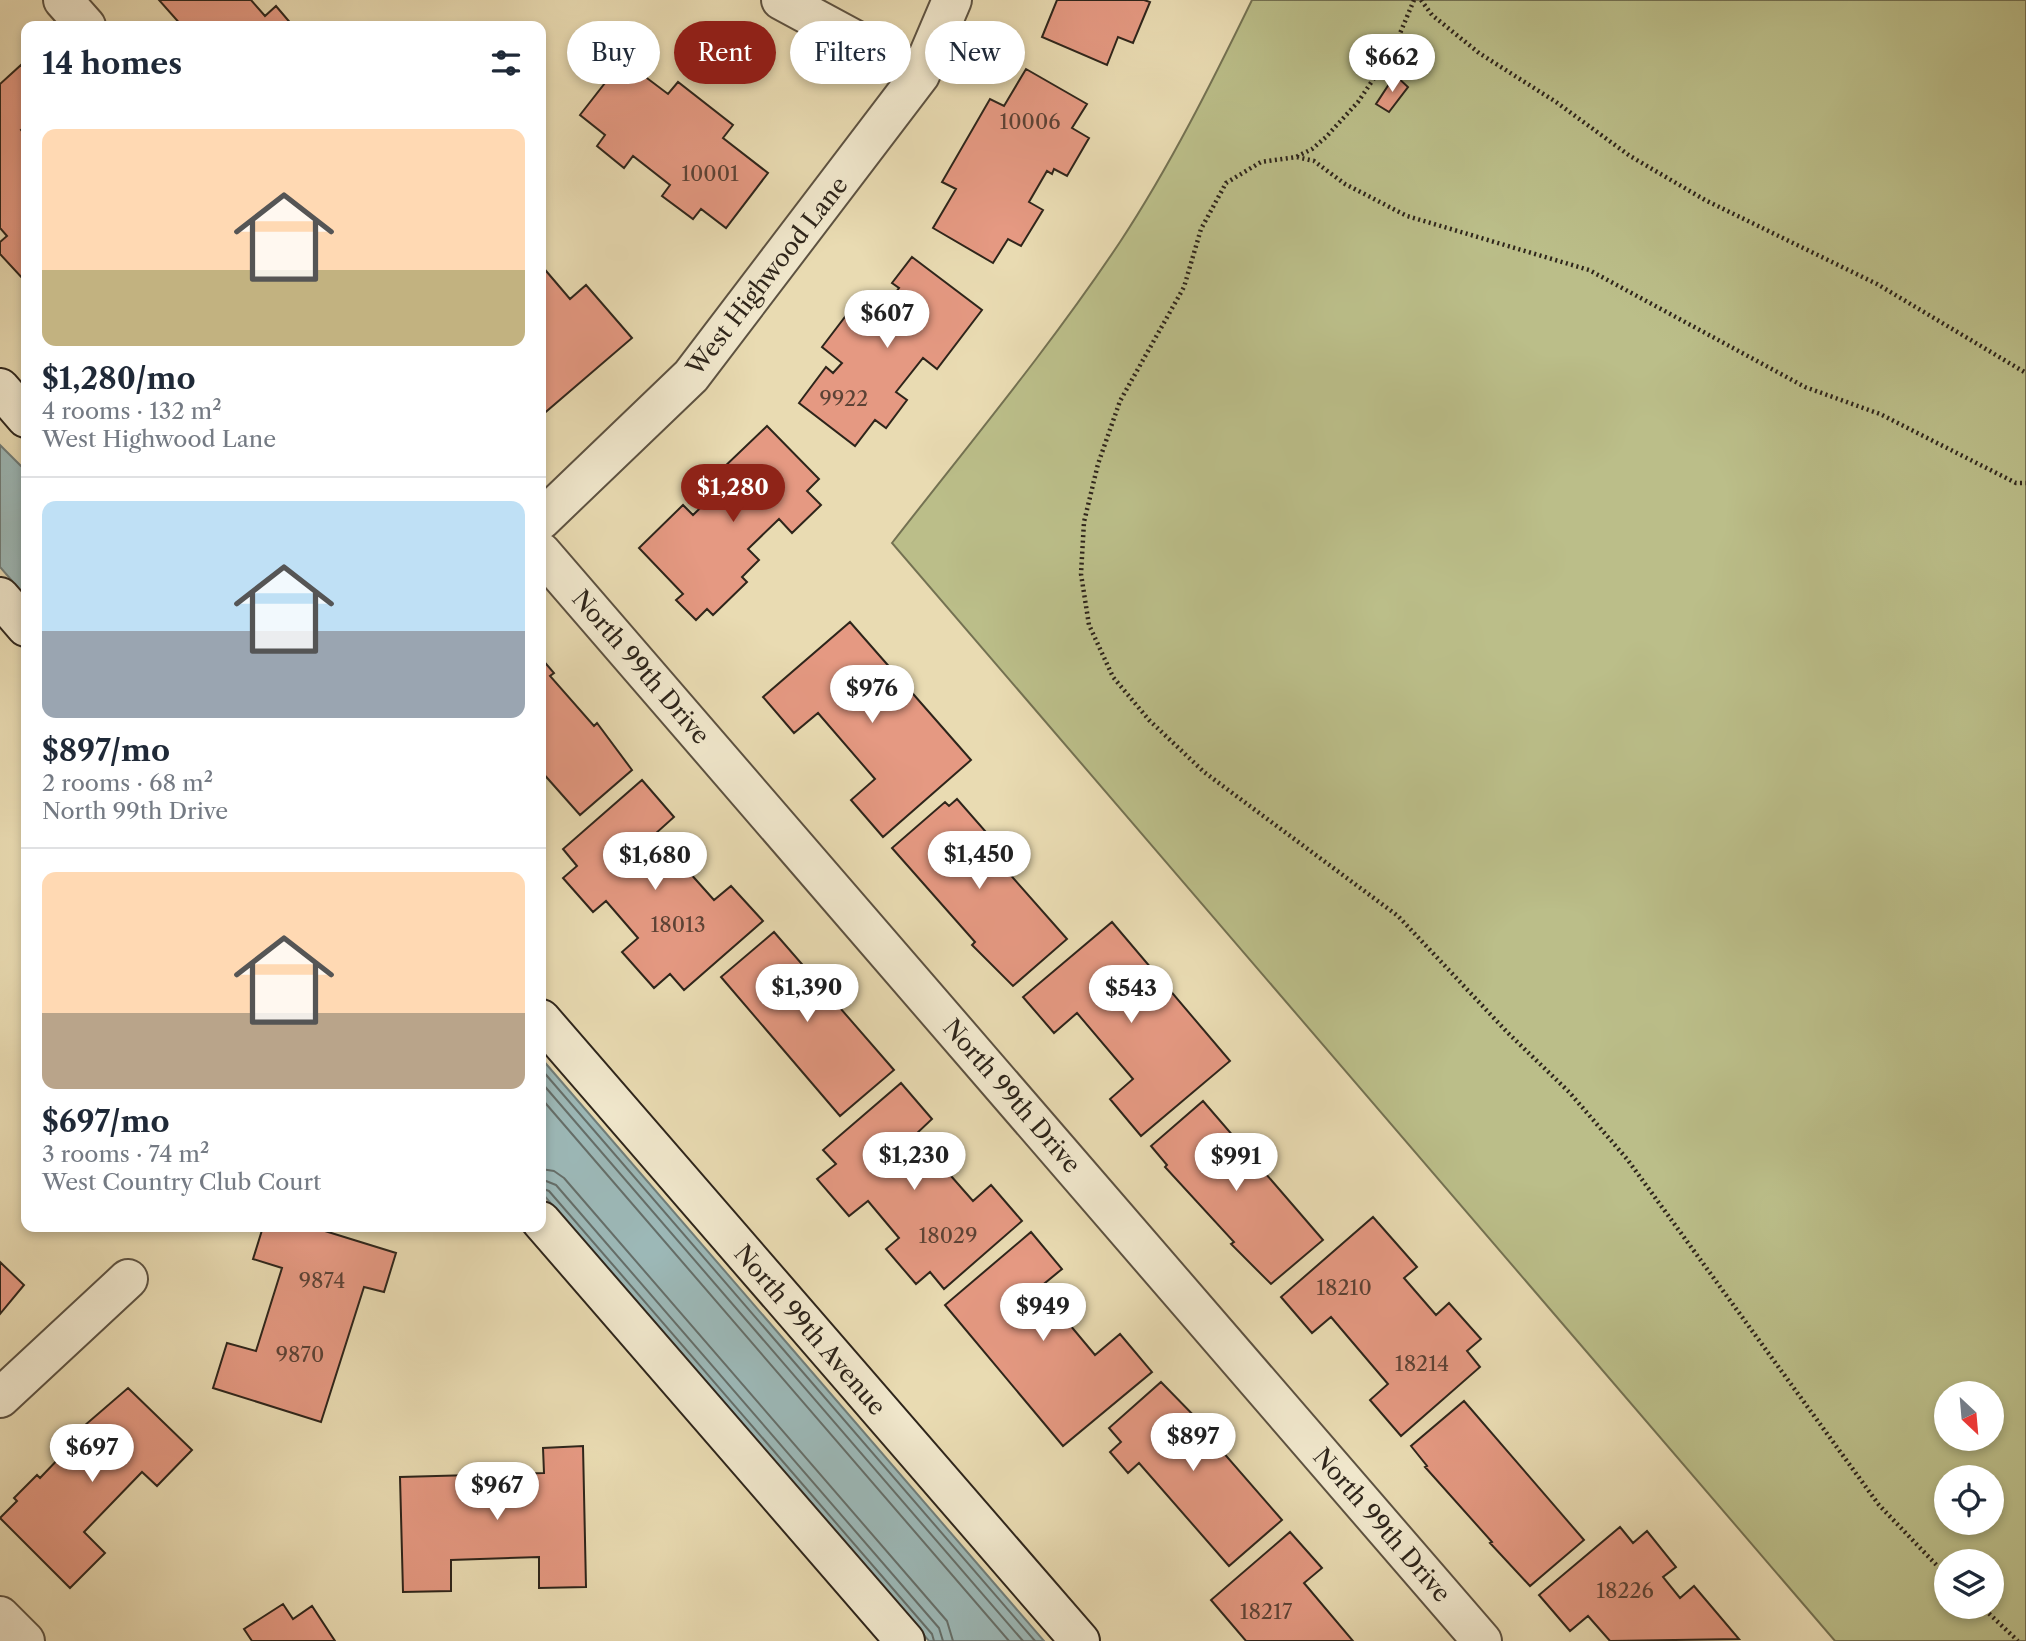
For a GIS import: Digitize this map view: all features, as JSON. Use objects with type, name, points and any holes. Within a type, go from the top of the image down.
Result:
[{"type":"street","points":[[63,0],[82,21]]},
{"type":"street","points":[[781,0],[920,75]]},
{"type":"street","name":"West Highwood Lane","points":[[546,515],[691,376],[920,75],[952,0]]},
{"type":"street","points":[[0,388],[21,412]]},
{"type":"street","name":"North 99th Drive","points":[[546,558],[1482,1641]]},
{"type":"street","points":[[0,597],[21,621]]},
{"type":"street","name":"North 99th Avenue","points":[[546,1025],[1080,1641]]},
{"type":"street","points":[[546,1227],[905,1641]]},
{"type":"street","points":[[0,1398],[128,1279]]},
{"type":"street","points":[[0,1616],[25,1641]]},
{"type":"path","points":[[1414,0],[1393,50],[1358,102],[1312,149],[1296,157],[1261,162],[1226,183],[1201,229],[1184,287],[1120,401],[1098,464],[1084,522],[1081,574],[1089,625],[1113,677],[1149,720],[1204,772],[1398,916],[1471,995],[1569,1092],[1627,1159],[1879,1505],[1934,1562]]},
{"type":"path","points":[[1421,0],[1432,15],[1479,53],[1556,102],[1630,156],[1705,200],[1877,284],[2026,373]]},
{"type":"path","points":[[1296,157],[1314,161],[1345,184],[1407,216],[1589,271],[1805,387],[1880,414],[2016,483],[2026,483]]},
{"type":"path","points":[[1995,1619],[2018,1641]]},
{"type":"green space","points":[[1252,0],[2026,0],[2026,1641],[1835,1641],[892,543],[1093,281],[1138,213],[1206,93]]},
{"type":"water","points":[[0,445],[21,466],[21,591],[0,567]]},
{"type":"water","points":[[546,1064],[1044,1641],[929,1641],[546,1198]]},
{"type":"building","points":[[159,0],[251,0],[265,16],[276,6],[289,21],[178,21]]},
{"type":"building","points":[[1057,0],[1150,2],[1133,43],[1118,37],[1107,65],[1042,37]]},
{"type":"building","points":[[21,65],[21,277],[0,254],[0,242],[7,236],[0,228],[0,84]]},
{"type":"building","points":[[1025,71],[1087,104],[1072,128],[1089,138],[1067,176],[1054,169],[1052,174],[1047,171],[1029,202],[1043,210],[1021,246],[1008,239],[993,263],[933,228],[956,189],[942,182],[990,99],[1004,106],[1017,84],[1025,84]]},
{"type":"building","points":[[1395,75],[1408,87],[1389,112],[1376,104]]},
{"type":"building","points":[[604,84],[655,84],[668,94],[676,84],[681,84],[733,125],[723,138],[768,173],[726,228],[701,209],[693,219],[662,196],[670,185],[633,156],[624,168],[597,146],[605,135],[580,115]]},
{"type":"building","points":[[912,257],[982,310],[937,369],[923,358],[896,392],[907,400],[886,428],[875,420],[855,446],[799,403],[826,367],[833,373],[842,363],[822,347],[864,292],[884,307],[899,288],[892,283]]},
{"type":"building","points":[[546,271],[570,299],[586,285],[632,338],[546,412]]},
{"type":"building","points":[[767,426],[819,479],[807,491],[821,505],[792,533],[779,519],[748,549],[759,560],[742,577],[747,582],[713,615],[707,609],[696,620],[676,600],[683,594],[639,548],[683,505],[693,515],[730,479],[721,470]]},
{"type":"building","points":[[850,622],[971,760],[883,837],[851,800],[875,779],[818,713],[794,733],[763,697]]},
{"type":"building","points":[[546,664],[554,673],[550,676],[594,726],[597,723],[632,770],[580,815],[546,777]]},
{"type":"building","points":[[642,780],[674,817],[655,834],[714,900],[731,886],[763,921],[684,990],[670,974],[654,988],[622,952],[638,938],[606,901],[593,912],[563,878],[577,866],[563,849]]},
{"type":"building","points":[[957,799],[993,840],[985,846],[1067,939],[1013,986],[972,945],[975,942],[892,848],[945,802],[949,806]]},
{"type":"building","points":[[1112,922],[1230,1061],[1141,1136],[1110,1099],[1133,1079],[1077,1013],[1054,1033],[1023,997]]},
{"type":"building","points":[[774,932],[894,1070],[840,1116],[721,977]]},
{"type":"building","points":[[901,1083],[932,1119],[915,1135],[973,1201],[991,1185],[1022,1221],[944,1289],[930,1272],[916,1284],[886,1249],[899,1238],[868,1201],[849,1216],[817,1179],[836,1164],[823,1150]]},
{"type":"building","points":[[1203,1101],[1323,1240],[1271,1284],[1231,1244],[1234,1242],[1165,1167],[1167,1165],[1151,1146]]},
{"type":"building","points":[[1373,1217],[1417,1267],[1404,1278],[1436,1315],[1449,1303],[1481,1339],[1467,1351],[1480,1367],[1401,1436],[1370,1400],[1388,1384],[1331,1317],[1312,1333],[1281,1297]]},
{"type":"building","points":[[261,1232],[328,1232],[396,1253],[384,1292],[364,1287],[321,1422],[213,1388],[227,1343],[256,1351],[282,1268],[253,1259]]},
{"type":"building","points":[[1031,1232],[1062,1269],[1039,1288],[1095,1355],[1120,1334],[1152,1372],[1063,1446],[945,1305]]},
{"type":"building","points":[[0,1262],[24,1285],[0,1314]]},
{"type":"building","points":[[1161,1382],[1203,1425],[1201,1427],[1282,1520],[1229,1566],[1139,1463],[1128,1473],[1110,1452],[1121,1442],[1109,1428]]},
{"type":"building","points":[[128,1388],[192,1450],[157,1486],[142,1472],[84,1532],[105,1553],[70,1588],[0,1518],[17,1501],[14,1498],[37,1475],[40,1478],[87,1429],[84,1426]]},
{"type":"building","points":[[1464,1401],[1584,1540],[1530,1586],[1425,1467],[1427,1466],[1411,1446]]},
{"type":"building","points":[[583,1446],[586,1587],[539,1588],[539,1557],[451,1560],[451,1591],[403,1592],[400,1477],[544,1473],[543,1448]]},
{"type":"building","points":[[1620,1527],[1633,1543],[1647,1531],[1676,1567],[1663,1577],[1680,1598],[1694,1586],[1739,1639],[1610,1641],[1588,1616],[1570,1631],[1539,1595]]},
{"type":"building","points":[[1290,1532],[1322,1568],[1304,1583],[1353,1641],[1246,1641],[1211,1600]]},
{"type":"building","points":[[283,1604],[293,1619],[312,1606],[335,1641],[252,1641],[244,1629]]}]
